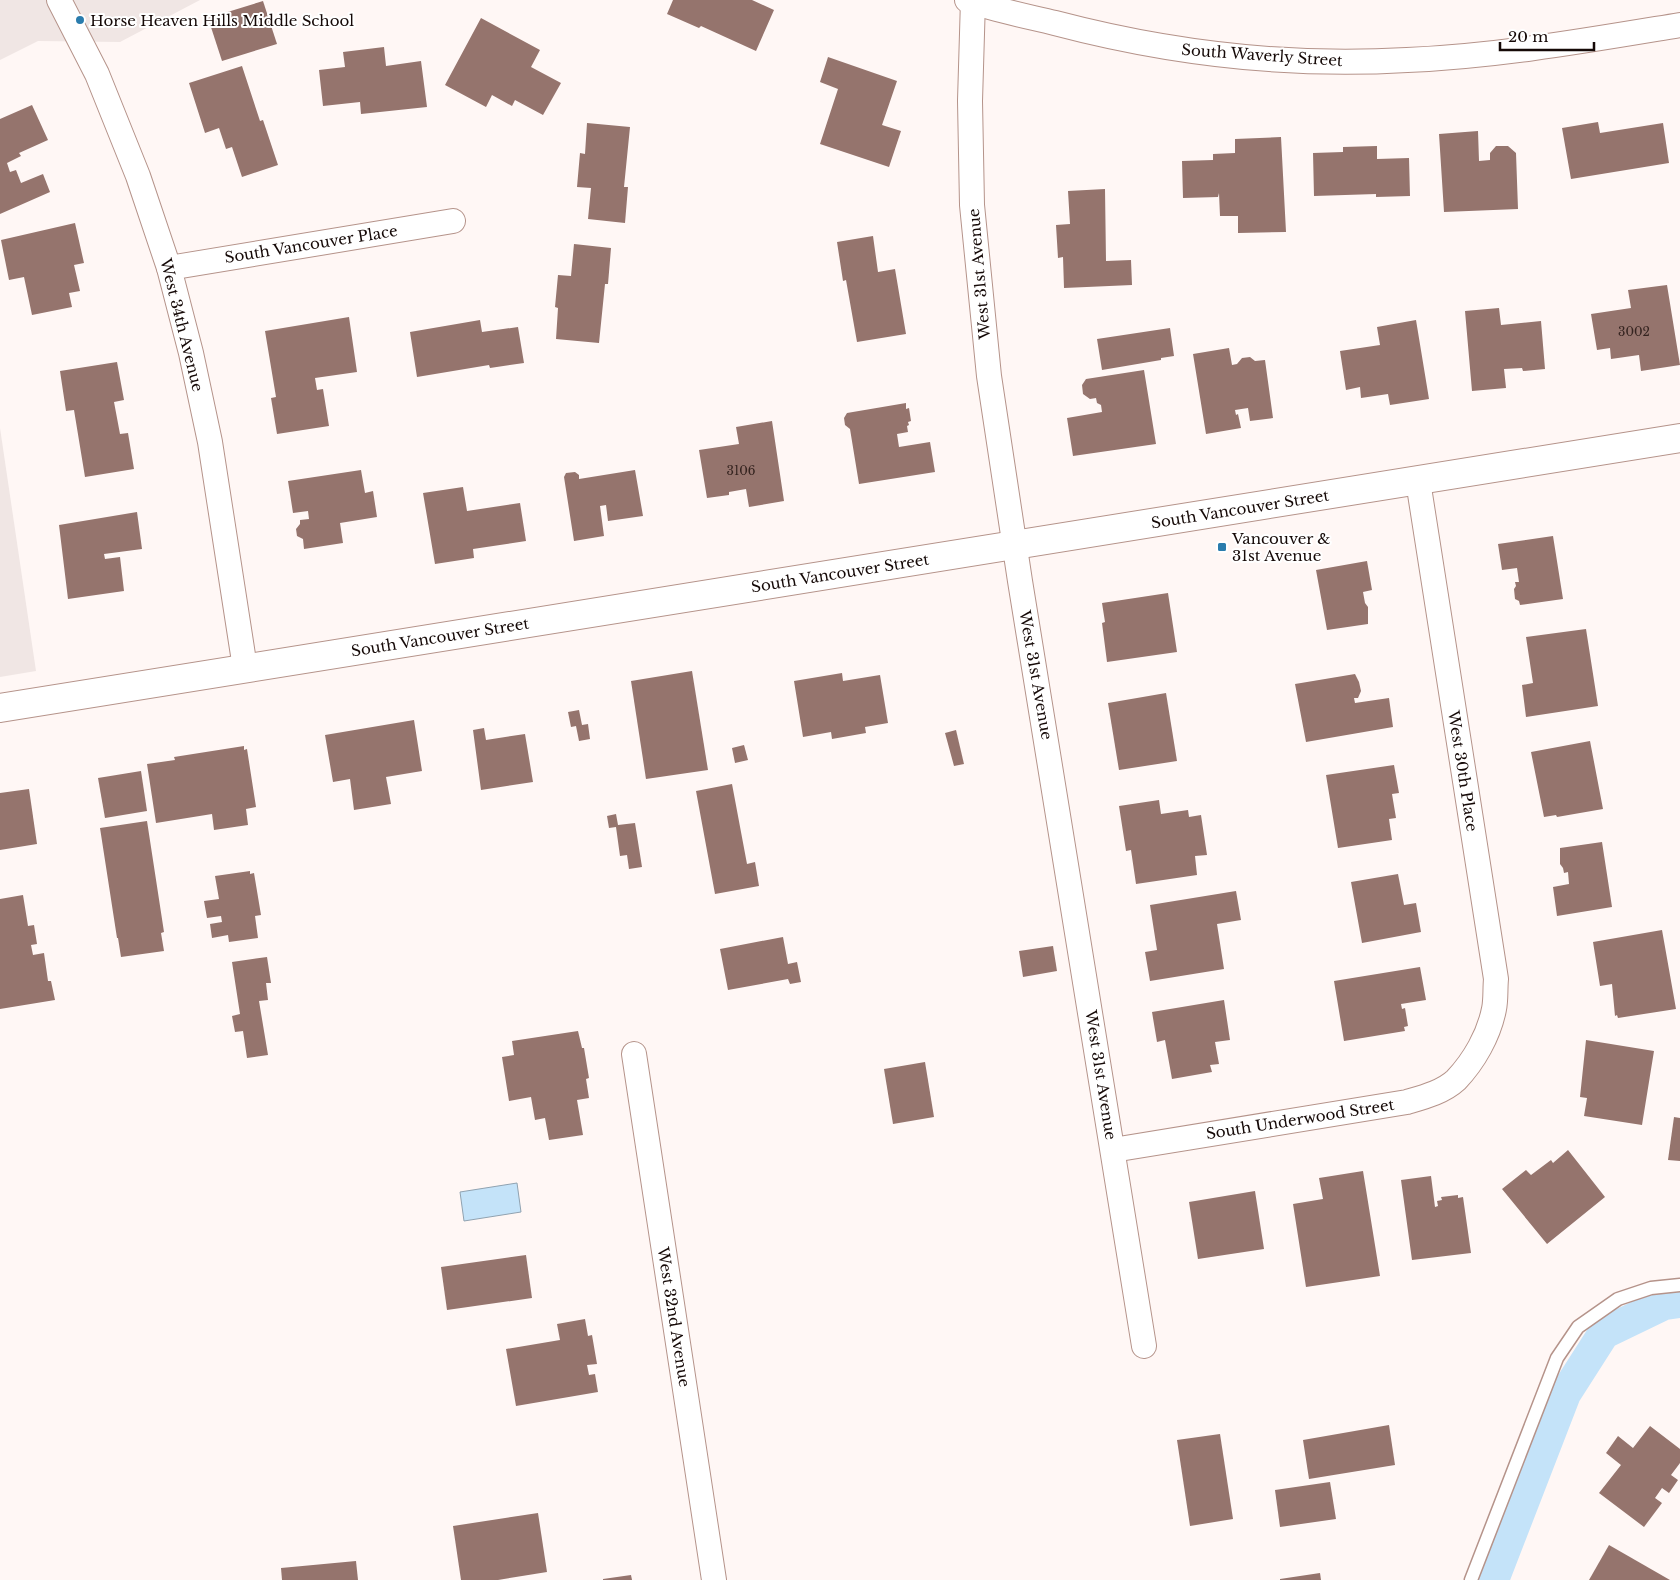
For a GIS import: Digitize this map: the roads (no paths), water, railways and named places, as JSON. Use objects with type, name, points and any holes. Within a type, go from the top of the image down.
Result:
[{"type":"street","name":"West 34th Avenue","points":[[59,0],[97,74],[138,176],[170,268],[192,353],[210,442],[245,668]]},
{"type":"street","name":"South Waverly Street","points":[[971,1],[1099,35],[1174,48],[1240,56],[1322,62],[1473,56],[1547,47],[1680,25]]},
{"type":"street","name":"West 31st Avenue","points":[[971,1],[972,205],[989,376],[1014,546],[1144,1346]]},
{"type":"street","name":"South Vancouver Place","points":[[170,268],[453,221]]},
{"type":"street","name":"South Vancouver Street","points":[[0,708],[1680,438]]},
{"type":"street","name":"West 30th Place","points":[[1418,481],[1496,979],[1494,1009],[1486,1036],[1473,1058]]},
{"type":"street","name":"West 32nd Avenue","points":[[634,1054],[714,1580]]},
{"type":"street","name":"South Underwood Street","points":[[1113,1150],[1407,1102],[1431,1095],[1455,1080],[1473,1058]]},
{"type":"lane","points":[[1471,1580],[1557,1358],[1578,1326],[1618,1300],[1651,1288],[1680,1285]]},
{"type":"water","points":[[517,1183],[521,1212],[464,1221],[460,1192]]},
{"type":"waterway","points":[[1493,1580],[1565,1394],[1604,1333],[1664,1304],[1680,1302]]},
{"type":"place","name":"Horse Heaven Hills Middle School","points":[[80,20]]},
{"type":"place","name":"Vancouver & 31st Avenue","points":[[1222,547]]}]
